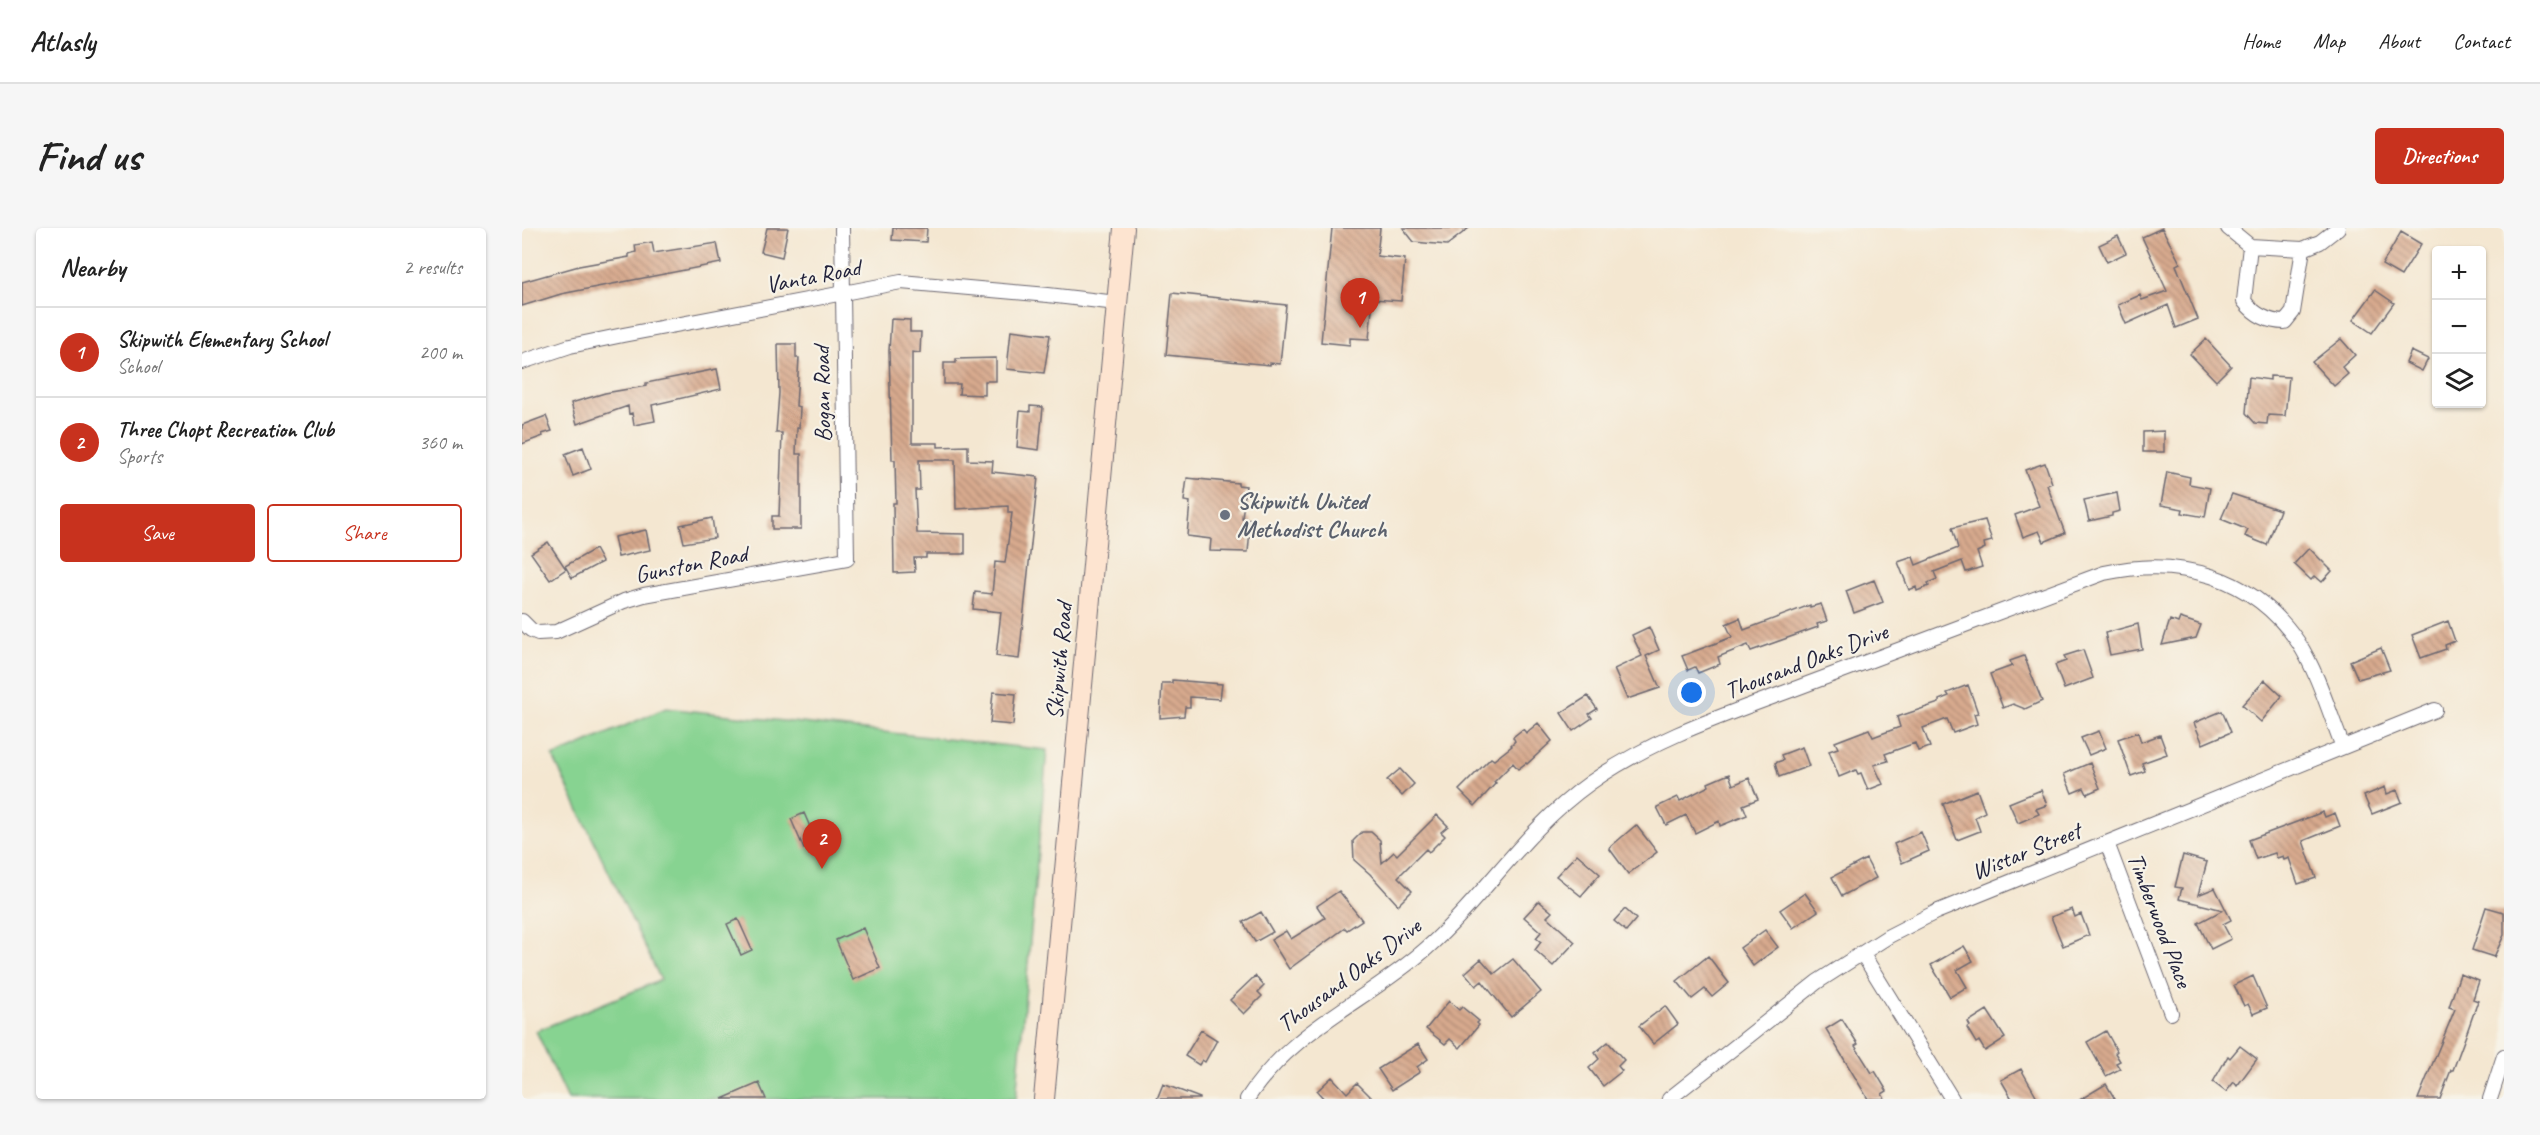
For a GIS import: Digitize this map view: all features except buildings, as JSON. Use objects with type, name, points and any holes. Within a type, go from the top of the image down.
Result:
[{"type":"main road","name":"Skipwith Road","points":[[1044,1099],[1124,228]]},
{"type":"street","name":"Bogan Road","points":[[842,228],[847,559]]},
{"type":"street","points":[[2228,228],[2250,246],[2303,249],[2320,242],[2338,228]]},
{"type":"street","points":[[2250,246],[2244,301],[2252,312],[2274,322],[2285,322],[2293,312],[2303,249]]},
{"type":"street","name":"Vanta Road","points":[[522,362],[591,341],[901,282],[1117,303]]},
{"type":"street","name":"Gunston Road","points":[[522,621],[531,630],[550,633],[624,601],[644,595],[847,559]]},
{"type":"street","name":"Thousand Oaks Drive","points":[[1247,1099],[1272,1066],[1298,1040],[1374,990],[1427,948],[1461,914],[1524,841],[1550,815],[1590,783],[1625,760],[1694,727],[2104,573],[2140,566],[2168,566],[2199,572],[2240,588],[2266,606],[2298,642],[2311,666],[2343,747]]},
{"type":"street","name":"Wistar Street","points":[[1669,1099],[1788,1004],[1862,953],[1936,912],[2435,710]]},
{"type":"street","name":"Timberwood Place","points":[[2107,843],[2171,1013]]},
{"type":"street","points":[[1862,953],[1952,1099]]},
{"type":"street","points":[[2490,1099],[2504,1056]]},
{"type":"green space","points":[[666,708],[1047,750],[1016,1099],[568,1099],[536,1031],[661,980],[553,757]]},
{"type":"place","name":"Skipwith Elementary School","points":[[1360,328]]},
{"type":"place","name":"Skipwith United Methodist Church","points":[[1225,515]]},
{"type":"place","name":"Three Chopt Recreation Club","points":[[822,869]]}]
